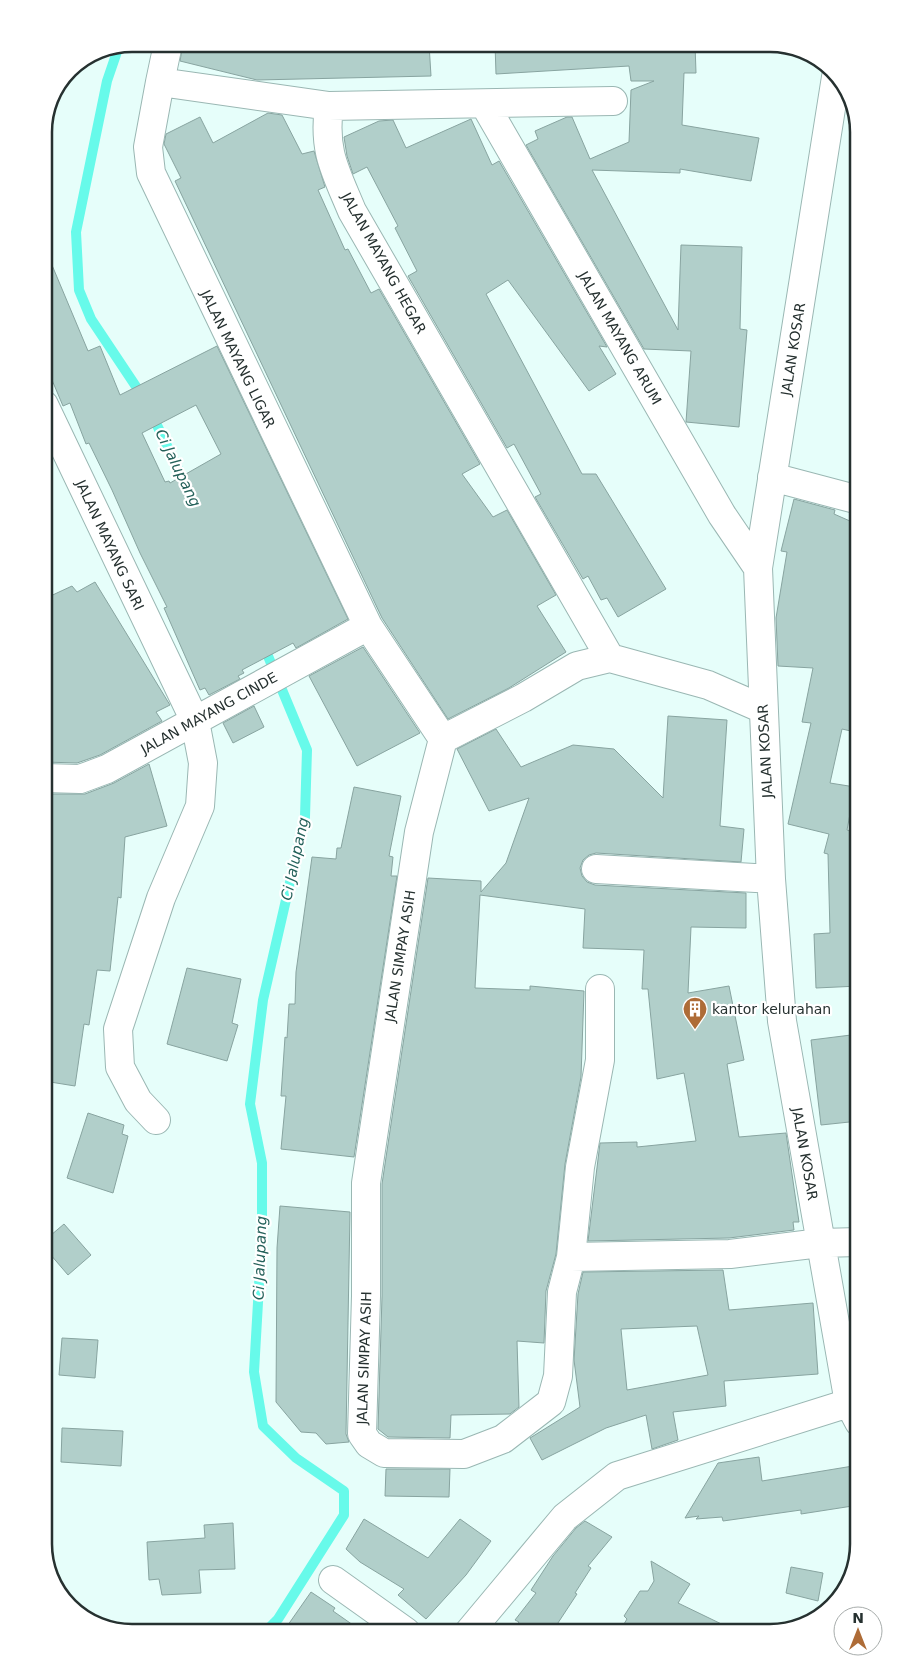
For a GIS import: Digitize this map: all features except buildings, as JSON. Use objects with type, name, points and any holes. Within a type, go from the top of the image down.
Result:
[{"type":"street","name":"JALAN MAYANG LIGAR","points":[[166,52],[148,147],[151,173],[368,626],[443,739]]},
{"type":"street","points":[[160,82],[329,106],[485,105],[613,101]]},
{"type":"street","name":"JALAN KOSAR","points":[[835,85],[758,568],[771,879],[782,1021],[820,1243],[850,1393]]},
{"type":"street","name":"JALAN MAYANG ARUM","points":[[485,105],[722,515],[758,568]]},
{"type":"street","name":"JALAN MAYANG HEGAR","points":[[329,106],[326,132],[330,159],[352,211],[610,658]]},
{"type":"street","name":"JALAN MAYANG SARI","points":[[53,424],[195,721],[203,763],[200,806],[161,898],[118,1029],[120,1067],[138,1101],[156,1120]]},
{"type":"street","points":[[772,477],[850,498]]},
{"type":"street","name":"JALAN MAYANG CINDE","points":[[53,778],[80,778],[107,769],[368,626]]},
{"type":"street","points":[[443,739],[523,698],[577,666],[610,658],[708,685],[763,709]]},
{"type":"street","name":"JALAN SIMPAY ASIH","points":[[443,739],[419,832],[366,1182],[366,1296],[362,1434],[369,1444],[384,1453],[464,1454],[503,1439],[551,1402],[558,1376],[562,1292],[570,1257],[580,1167],[600,1060],[600,989]]},
{"type":"street","points":[[596,869],[771,879]]},
{"type":"street","points":[[570,1257],[730,1254],[820,1243],[850,1242]]},
{"type":"street","points":[[476,1624],[566,1517],[617,1476],[850,1414]]},
{"type":"street","points":[[333,1580],[394,1623]]},
{"type":"waterway","name":"Ci Jalupang","points":[[116,54],[107,81],[76,232],[79,290],[91,319],[143,397]]},
{"type":"waterway","name":"Ci Jalupang","points":[[152,415],[187,487]]},
{"type":"waterway","name":"Ci Jalupang","points":[[263,644],[307,750],[305,817],[263,1000],[250,1104],[262,1163],[262,1233],[254,1372],[263,1426],[296,1458],[344,1491],[344,1515],[274,1623]]},
{"type":"place","name":"kantor kelurahan","points":[[695,1030]]}]
